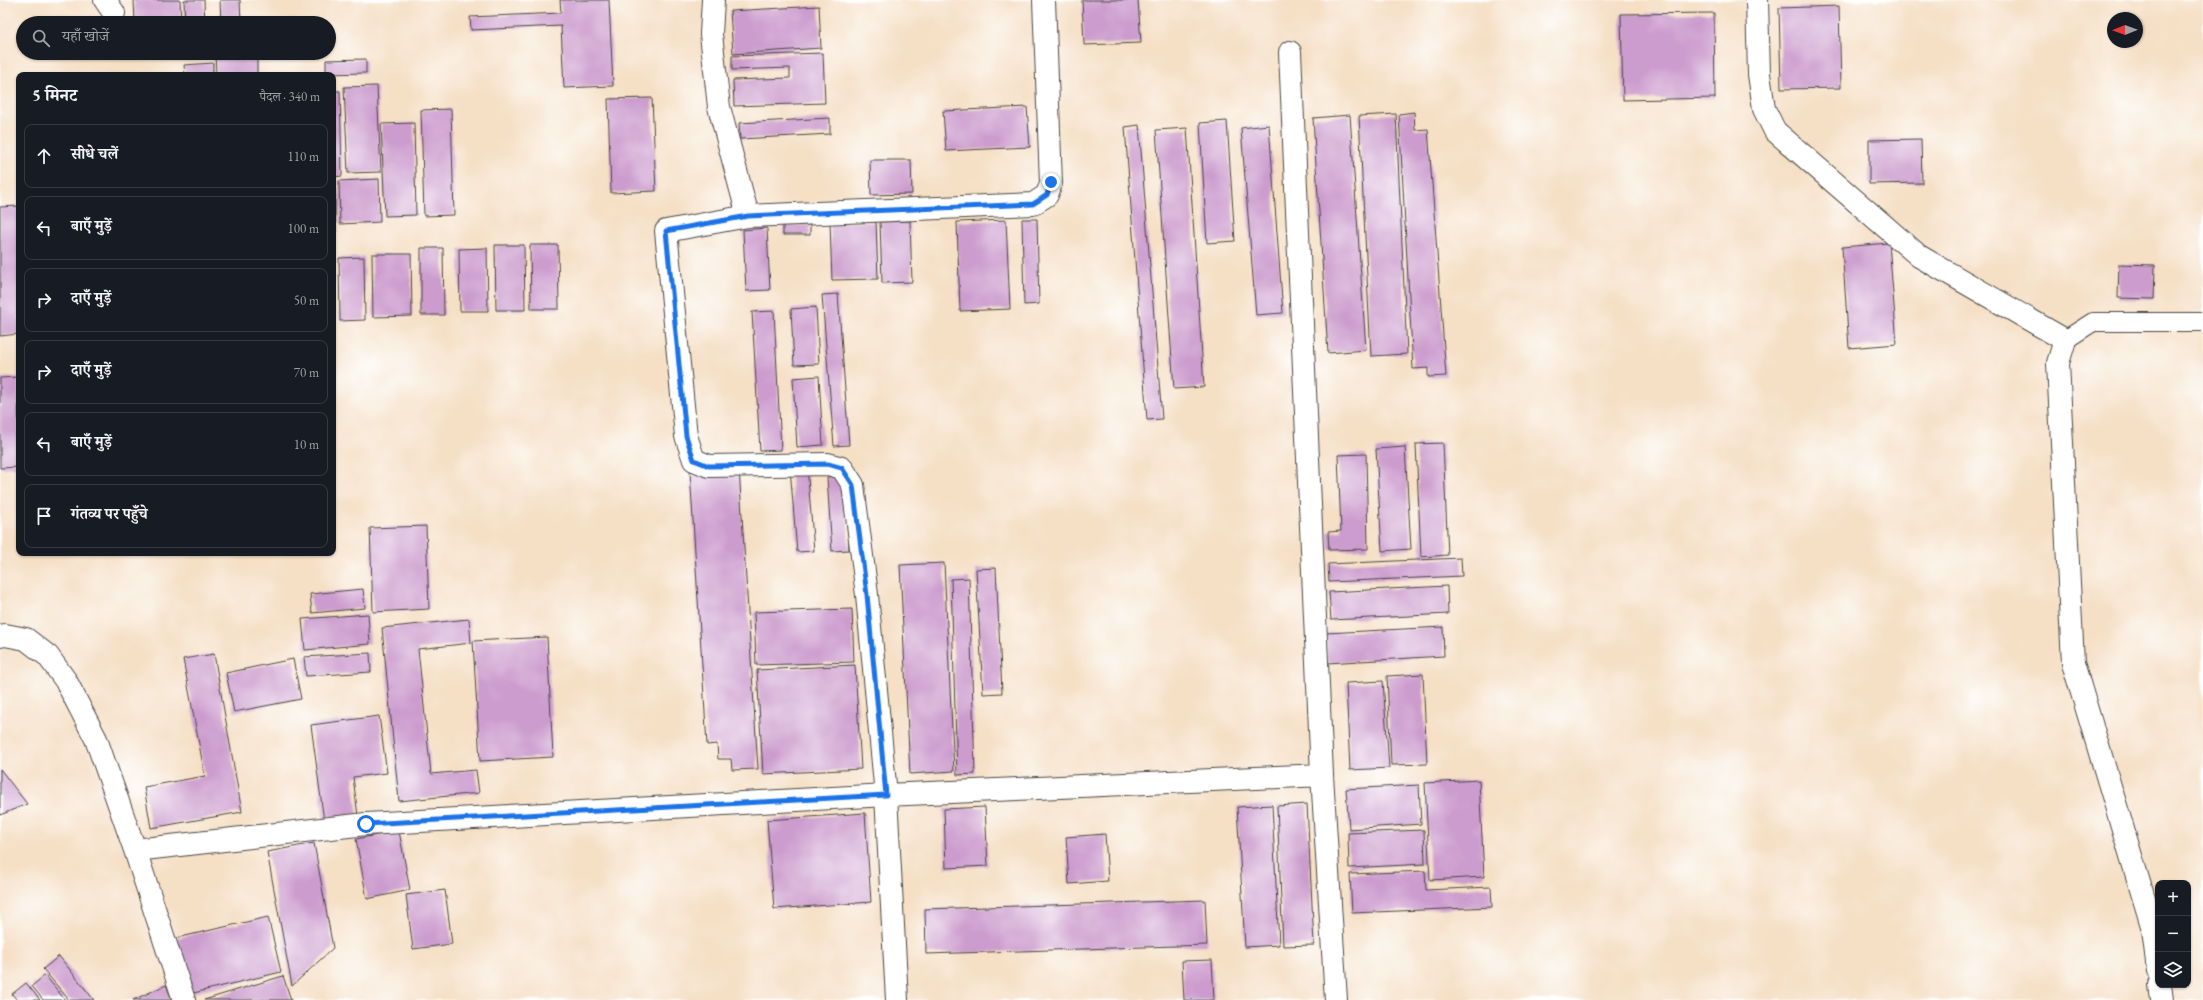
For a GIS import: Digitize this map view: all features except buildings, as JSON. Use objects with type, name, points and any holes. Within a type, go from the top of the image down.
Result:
[{"type":"street","points":[[713,0],[712,34],[719,107],[748,216]]},
{"type":"street","points":[[896,1000],[886,795],[867,595],[853,485],[842,468],[828,464],[709,466],[694,460],[686,436],[666,231],[748,216],[1033,204],[1047,195],[1051,182],[1044,0]]},
{"type":"street","points":[[1757,0],[1759,74],[1764,109],[1775,131],[1919,256],[2065,340],[2058,363],[2073,663],[2153,929],[2156,952]]},
{"type":"street","points":[[1290,52],[1322,775],[1336,1000]]},
{"type":"street","points":[[0,636],[5,635],[26,639],[48,656],[66,681],[96,739],[135,850],[184,1000]]},
{"type":"street","points":[[135,850],[366,824],[886,795],[1322,775]]},
{"type":"street","points":[[2160,988],[2162,1000]]},
{"type":"lane","points":[[2065,340],[2094,322],[2203,322]]},
{"type":"route","points":[[366,824],[886,795],[867,595],[853,485],[842,468],[828,464],[709,466],[694,460],[686,436],[666,231],[748,216],[1033,204],[1047,195],[1051,182]]}]
